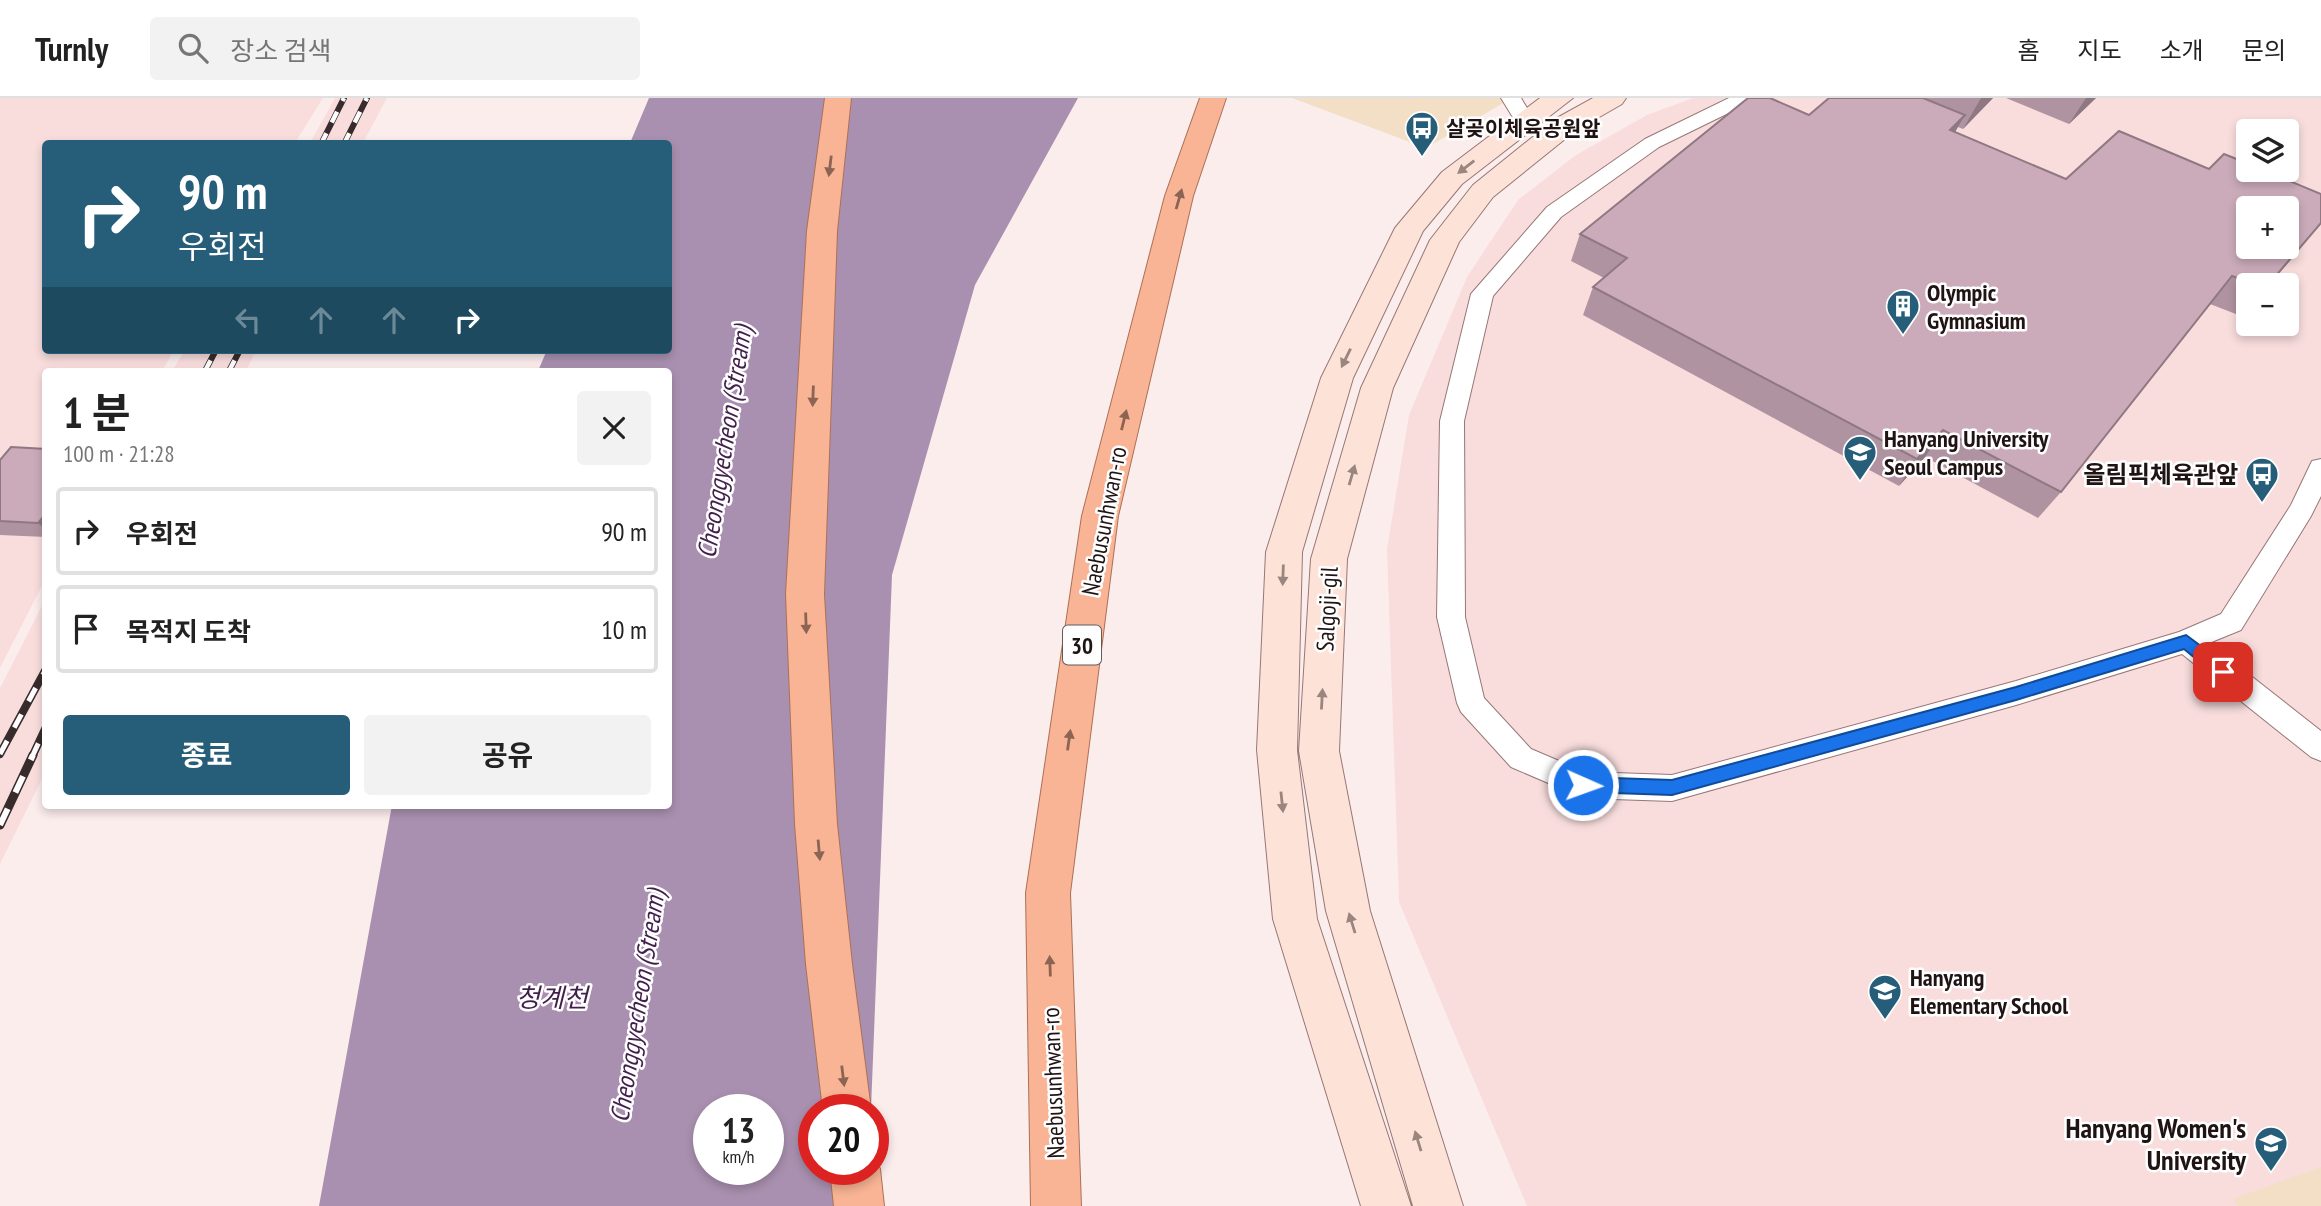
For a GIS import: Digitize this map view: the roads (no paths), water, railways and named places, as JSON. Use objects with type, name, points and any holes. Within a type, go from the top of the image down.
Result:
[{"type":"highway","points":[[838,98],[822,231],[805,594],[816,824],[845,1094]]},
{"type":"highway","name":"Naebusunhwan-ro","points":[[1056,1206],[1048,894],[1098,530],[1179,196],[1213,98]]},
{"type":"highway","points":[[857,1185],[859,1206]]},
{"type":"main road","name":"Salgoji-gil","points":[[1386,1206],[1294,919],[1277,750],[1284,552],[1337,378],[1410,229],[1452,178],[1518,109],[1560,98]]},
{"type":"main road","name":"Salgoji-gil","points":[[1438,1206],[1348,911],[1319,751],[1329,559],[1377,388],[1445,240],[1483,191],[1565,125],[1613,98]]},
{"type":"lane","points":[[1744,98],[1652,143],[1554,212],[1482,294],[1452,421],[1451,617],[1471,703],[1521,758],[1583,785],[1672,788],[2016,693],[2186,641],[2231,622],[2302,509],[2321,468]]},
{"type":"lane","points":[[2186,641],[2321,748]]},
{"type":"water","name":"청계천","points":[[649,98],[1078,98],[975,285],[892,575],[872,1094],[798,1094],[798,1185],[868,1185],[867,1206],[319,1206],[391,809],[672,809],[672,368],[539,368],[545,354],[672,354],[672,140],[631,140]]},
{"type":"railway","points":[[323,140],[344,98]]},
{"type":"railway","points":[[346,140],[367,98]]},
{"type":"railway","points":[[207,368],[214,354]]},
{"type":"railway","points":[[231,368],[238,354]]},
{"type":"railway","points":[[0,754],[42,676]]},
{"type":"railway","points":[[32,757],[42,736]]},
{"type":"railway","points":[[0,825],[33,755]]},
{"type":"place","name":"살곶이체육공원앞","points":[[1422,158]]},
{"type":"place","name":"Olympic Gymnasium","points":[[1903,336]]},
{"type":"place","name":"Hanyang University Seoul Campus","points":[[1860,482]]},
{"type":"place","name":"올림픽체육관앞","points":[[2262,504]]},
{"type":"place","name":"Hanyang Elementary School","points":[[1885,1021]]},
{"type":"place","name":"Hanyang Women's University","points":[[2271,1173]]},
{"type":"water label","name":"Cheonggyecheon (Stream)","points":[[724,442]]},
{"type":"water label","name":"Cheonggyecheon (Stream)","points":[[637,1006]]}]
